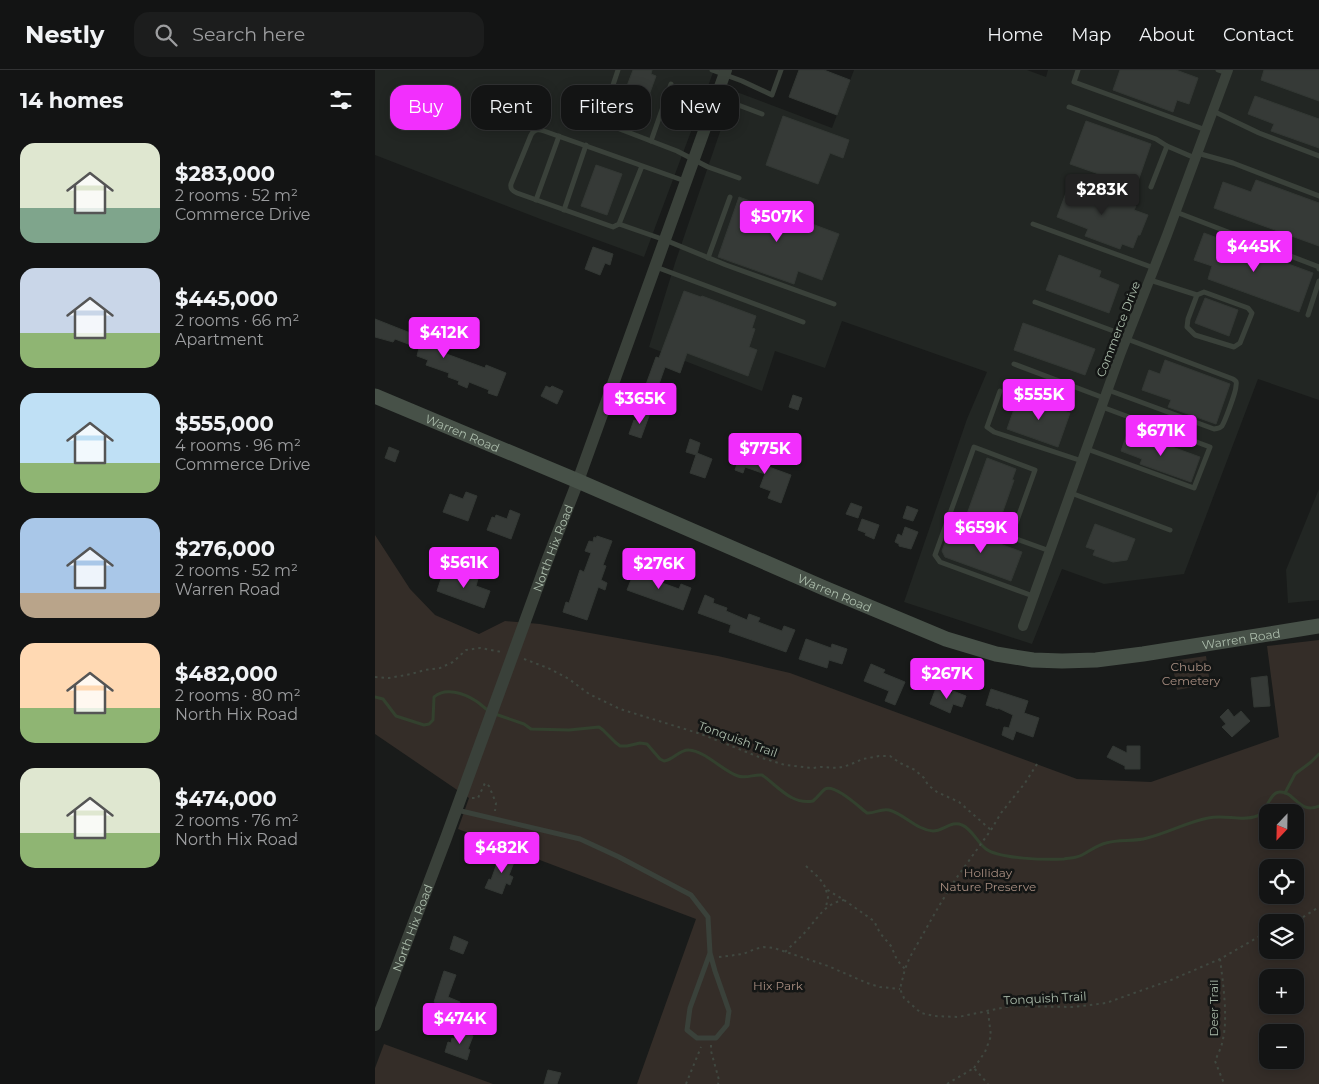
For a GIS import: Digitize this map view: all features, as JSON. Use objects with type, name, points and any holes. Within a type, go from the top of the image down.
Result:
[{"type":"main road","name":"Warren Road","points":[[375,396],[578,481],[823,588],[947,639],[996,654],[1033,660],[1096,660],[1319,626]]},
{"type":"street","name":"Commerce Drive","points":[[1023,626],[1127,338],[1197,156],[1213,111],[1224,71]]},
{"type":"street","name":"North Hix Road","points":[[718,85],[721,72]]},
{"type":"street","name":"North Hix Road","points":[[375,1025],[578,481],[704,130]]},
{"type":"lane","points":[[618,70],[602,118],[604,123],[677,151],[708,167],[739,178]]},
{"type":"lane","points":[[721,72],[772,95],[781,70]]},
{"type":"lane","points":[[1078,70],[1073,82],[1206,130]]},
{"type":"lane","points":[[651,141],[671,84]]},
{"type":"lane","points":[[739,105],[762,114]]},
{"type":"lane","points":[[1069,108],[1156,139],[1167,146],[1197,156],[1233,163],[1319,196]]},
{"type":"lane","points":[[1213,111],[1259,133],[1319,156]]},
{"type":"lane","points":[[685,181],[542,130],[533,131],[511,184],[511,189],[514,192],[610,226],[619,224],[665,240],[834,304]]},
{"type":"lane","points":[[537,200],[559,136]]},
{"type":"lane","points":[[564,210],[586,146]]},
{"type":"lane","points":[[1151,188],[1167,146]]},
{"type":"lane","points":[[619,224],[642,166]]},
{"type":"lane","points":[[709,258],[729,197]]},
{"type":"lane","points":[[1176,212],[1319,267],[1319,269]]},
{"type":"lane","points":[[1033,224],[1155,268]]},
{"type":"lane","points":[[655,266],[803,322]]},
{"type":"lane","points":[[1150,280],[1197,295],[1204,292],[1248,308],[1252,313],[1241,343],[1234,347],[1195,335],[1187,327],[1197,295]]},
{"type":"lane","points":[[1308,316],[1319,281]]},
{"type":"lane","points":[[1035,302],[1233,378],[1237,385],[1221,426],[1214,429],[1105,398]]},
{"type":"lane","points":[[1014,364],[1105,398],[1210,447],[1194,488],[1087,449]]},
{"type":"lane","points":[[1000,390],[987,427],[994,432],[1082,462]]},
{"type":"lane","points":[[1011,537],[1035,470],[975,446],[935,555],[940,562],[1033,596]]},
{"type":"lane","points":[[1071,493],[1170,530]]},
{"type":"lane","points":[[949,515],[1050,551]]},
{"type":"lane","points":[[458,804],[494,818],[580,839],[691,895],[708,917],[711,955],[729,1011],[727,1025],[716,1038],[697,1038],[687,1030],[690,1008],[711,955]]},
{"type":"path","name":"Tonquish Trail","points":[[375,676],[389,678],[441,668],[453,662],[466,650],[480,648],[496,650],[548,668],[569,679],[589,694],[620,708],[701,734],[785,765],[838,768],[871,757],[890,756],[900,764],[915,770],[937,792],[959,802],[991,830]]},
{"type":"path","points":[[711,955],[743,954],[764,947],[774,948],[828,966],[867,983],[880,987],[900,989],[910,957],[939,906],[1001,813],[1037,764]]},
{"type":"path","points":[[458,804],[478,798],[485,784],[489,786],[496,803],[494,818]]},
{"type":"path","points":[[806,866],[823,883],[828,897],[826,908]]},
{"type":"path","points":[[825,889],[874,921],[880,933],[891,946],[897,960],[905,969]]},
{"type":"path","points":[[785,952],[826,908],[836,901],[844,900]]},
{"type":"path","points":[[1304,916],[1319,907]]},
{"type":"path","name":"Tonquish Trail","points":[[900,989],[904,998],[921,1013],[934,1016],[958,1017],[1011,1006],[1073,1007],[1106,1003],[1171,980],[1220,959],[1259,937]]},
{"type":"path","name":"Deer Trail","points":[[1220,959],[1224,988],[1225,1020],[1223,1039],[1215,1062],[1225,1084]]},
{"type":"path","points":[[947,1084],[974,1068],[985,1052],[991,1036],[988,1012]]},
{"type":"path","points":[[711,1038],[711,1051],[718,1084]]},
{"type":"path","points":[[686,1084],[701,1047]]},
{"type":"path","points":[[974,1068],[988,1084]]},
{"type":"shaded area","points":[[375,70],[714,70],[708,85],[661,85],[661,130],[692,130],[644,257],[375,155]]},
{"type":"shaded area","points":[[854,70],[1027,70],[1046,77],[1048,70],[1319,70],[1319,400],[1258,379],[1184,574],[1104,584],[1062,569],[1032,644],[904,602],[967,419],[987,372],[842,321],[825,368],[775,351],[762,391],[649,347],[675,263],[721,130],[739,130],[739,93],[832,128]]},
{"type":"shaded area","points":[[1319,489],[1319,600],[1288,603],[1286,570]]},
{"type":"green space","name":"Holliday Nature Preserve","points":[[375,535],[410,589],[435,615],[479,634],[505,621],[540,624],[718,656],[790,673],[1077,779],[1151,782],[1279,737],[1267,646],[1319,640],[1319,1084],[637,1084],[696,919],[458,829],[469,798],[375,734]]},
{"type":"green space","name":"Chubb Cemetery","points":[[1206,656],[1210,684],[1177,690],[1172,661]]},
{"type":"green space","points":[[384,1044],[493,1084],[375,1084],[375,1068]]},
{"type":"building","points":[[633,70],[652,70],[651,74],[656,76],[651,90],[651,85],[627,85]]},
{"type":"building","points":[[799,70],[824,70],[850,80],[837,115],[789,97]]},
{"type":"building","points":[[1120,70],[1176,70],[1198,78],[1189,104],[1177,100],[1173,112],[1113,90]]},
{"type":"building","points":[[1264,70],[1319,70],[1319,101],[1261,80]]},
{"type":"building","points":[[1255,96],[1319,119],[1319,148],[1271,131],[1274,124],[1248,114]]},
{"type":"building","points":[[783,116],[849,140],[843,158],[830,153],[818,184],[766,165]]},
{"type":"building","points":[[1086,121],[1151,144],[1136,187],[1070,164]]},
{"type":"building","points":[[596,165],[622,174],[607,215],[581,206]]},
{"type":"building","points":[[1256,180],[1319,203],[1319,246],[1214,208],[1223,182],[1251,192]]},
{"type":"building","points":[[1070,182],[1136,206],[1134,210],[1148,215],[1133,248],[1122,244],[1120,249],[1085,236],[1088,229],[1057,217]]},
{"type":"building","points":[[739,197],[839,234],[822,280],[798,271],[794,284],[718,257]]},
{"type":"building","points":[[1204,233],[1313,273],[1299,312],[1208,279],[1212,266],[1194,260]]},
{"type":"building","points":[[593,247],[613,254],[610,265],[605,263],[600,275],[585,269]]},
{"type":"building","points":[[1059,255],[1101,271],[1099,277],[1119,285],[1109,313],[1046,290]]},
{"type":"building","points":[[684,291],[756,316],[752,328],[755,329],[749,347],[757,350],[748,376],[687,353],[680,373],[665,367],[659,384],[673,389],[670,398],[655,392],[651,405],[640,401],[656,357],[659,358]]},
{"type":"building","points":[[1205,298],[1238,310],[1229,336],[1195,323]]},
{"type":"building","points":[[375,319],[423,338],[424,335],[444,343],[441,352],[485,368],[486,365],[506,373],[497,396],[488,393],[489,390],[469,382],[467,388],[458,384],[459,381],[448,377],[449,373],[426,365],[428,360],[417,356],[419,348],[395,339],[393,342],[375,337]]},
{"type":"building","points":[[1023,323],[1095,349],[1085,375],[1014,350]]},
{"type":"building","points":[[1165,360],[1230,384],[1216,424],[1168,407],[1171,400],[1142,390],[1149,370],[1160,374]]},
{"type":"building","points":[[546,386],[550,388],[552,386],[563,391],[557,404],[541,396]]},
{"type":"building","points":[[793,395],[802,398],[798,410],[789,407]]},
{"type":"building","points":[[1019,395],[1070,413],[1058,447],[1007,429]]},
{"type":"building","points":[[641,410],[650,413],[641,438],[629,434],[634,420],[637,421]]},
{"type":"building","points":[[1128,431],[1200,457],[1191,482],[1140,464],[1142,459],[1121,451]]},
{"type":"building","points":[[690,439],[700,443],[697,453],[712,459],[705,478],[690,473],[696,455],[686,452]]},
{"type":"building","points":[[389,447],[399,451],[395,462],[385,458]]},
{"type":"building","points":[[742,449],[758,455],[755,462],[791,475],[781,503],[768,498],[771,491],[760,487],[765,474],[745,467],[743,473],[735,470]]},
{"type":"building","points":[[987,458],[1016,469],[1002,514],[1000,514],[996,525],[967,514]]},
{"type":"building","points":[[466,492],[477,496],[468,521],[443,512],[450,494],[463,499]]},
{"type":"building","points":[[851,503],[862,507],[858,518],[846,514]]},
{"type":"building","points":[[907,506],[918,510],[913,521],[903,518]]},
{"type":"building","points":[[510,510],[520,514],[511,539],[487,530],[492,517],[495,518],[496,515],[507,519]]},
{"type":"building","points":[[862,519],[879,525],[874,539],[858,530]]},
{"type":"building","points":[[1095,524],[1135,539],[1127,560],[1113,562],[1093,555],[1095,550],[1086,547]]},
{"type":"building","points":[[951,526],[1022,552],[1011,581],[945,557],[942,551]]},
{"type":"building","points":[[905,527],[918,532],[911,549],[899,546],[895,542],[898,534],[902,536]]},
{"type":"building","points":[[597,536],[612,541],[603,565],[606,566],[601,580],[607,583],[605,590],[598,587],[587,620],[563,612],[566,602],[569,603],[580,570],[584,572],[591,553],[585,551],[589,541],[593,542],[594,537],[596,538]]},
{"type":"building","points":[[635,570],[646,574],[647,571],[656,575],[654,580],[679,589],[681,584],[691,588],[683,610],[627,590]]},
{"type":"building","points":[[468,571],[479,575],[476,586],[490,591],[484,608],[437,591],[443,573],[464,581]]},
{"type":"building","points":[[705,595],[714,599],[713,603],[727,608],[726,611],[747,620],[749,614],[760,618],[758,622],[782,631],[784,626],[795,630],[786,652],[729,632],[731,625],[698,613]]},
{"type":"building","points":[[806,639],[831,648],[832,644],[847,649],[842,664],[829,660],[827,668],[799,659]]},
{"type":"building","points":[[871,664],[885,670],[883,673],[905,682],[895,705],[885,701],[889,691],[864,681]]},
{"type":"building","points":[[1267,676],[1270,706],[1254,707],[1251,678]]},
{"type":"building","points":[[936,688],[952,694],[953,691],[966,696],[962,707],[953,704],[950,713],[930,704]]},
{"type":"building","points":[[991,689],[1028,701],[1024,713],[1039,718],[1033,737],[1016,731],[1013,740],[1002,735],[1004,727],[1009,728],[1013,715],[986,705]]},
{"type":"building","points":[[1228,709],[1234,717],[1241,711],[1250,721],[1232,737],[1222,727],[1226,724],[1220,717]]},
{"type":"building","points":[[1113,746],[1127,753],[1127,746],[1140,746],[1140,769],[1125,769],[1125,766],[1107,757]]},
{"type":"building","points":[[501,852],[516,857],[509,875],[513,877],[510,885],[506,883],[502,894],[485,888],[489,879],[491,880]]},
{"type":"building","points":[[454,936],[468,942],[463,954],[450,949]]},
{"type":"building","points":[[444,971],[456,975],[448,997],[460,1002],[457,1010],[434,1002]]},
{"type":"building","points":[[457,1030],[473,1036],[468,1049],[470,1050],[467,1060],[445,1052],[448,1042],[451,1043],[452,1038],[454,1039]]},
{"type":"building","points":[[548,1070],[561,1073],[557,1084],[544,1084]]},
{"type":"waterway","points":[[375,697],[383,699],[396,716],[424,725],[429,724],[433,720],[434,697],[444,692],[455,692],[466,696],[478,702],[489,711]]},
{"type":"waterway","points":[[495,714],[524,724],[531,729],[569,730],[599,727],[620,746],[640,743],[647,744],[664,761],[686,750],[695,751],[738,776],[762,775],[785,794],[798,800],[813,801],[825,789],[829,788],[841,793],[867,813],[889,810],[921,828],[933,831],[958,824],[969,829],[986,849],[1002,855],[1023,858],[1073,858],[1103,844],[1147,838],[1208,818],[1251,818],[1260,814],[1273,796],[1279,792],[1284,792],[1306,807],[1319,806]]},
{"type":"waterway","points":[[1285,793],[1295,774],[1319,754]]},
{"type":"park label","name":"Hix Park","points":[[778,985]]}]
